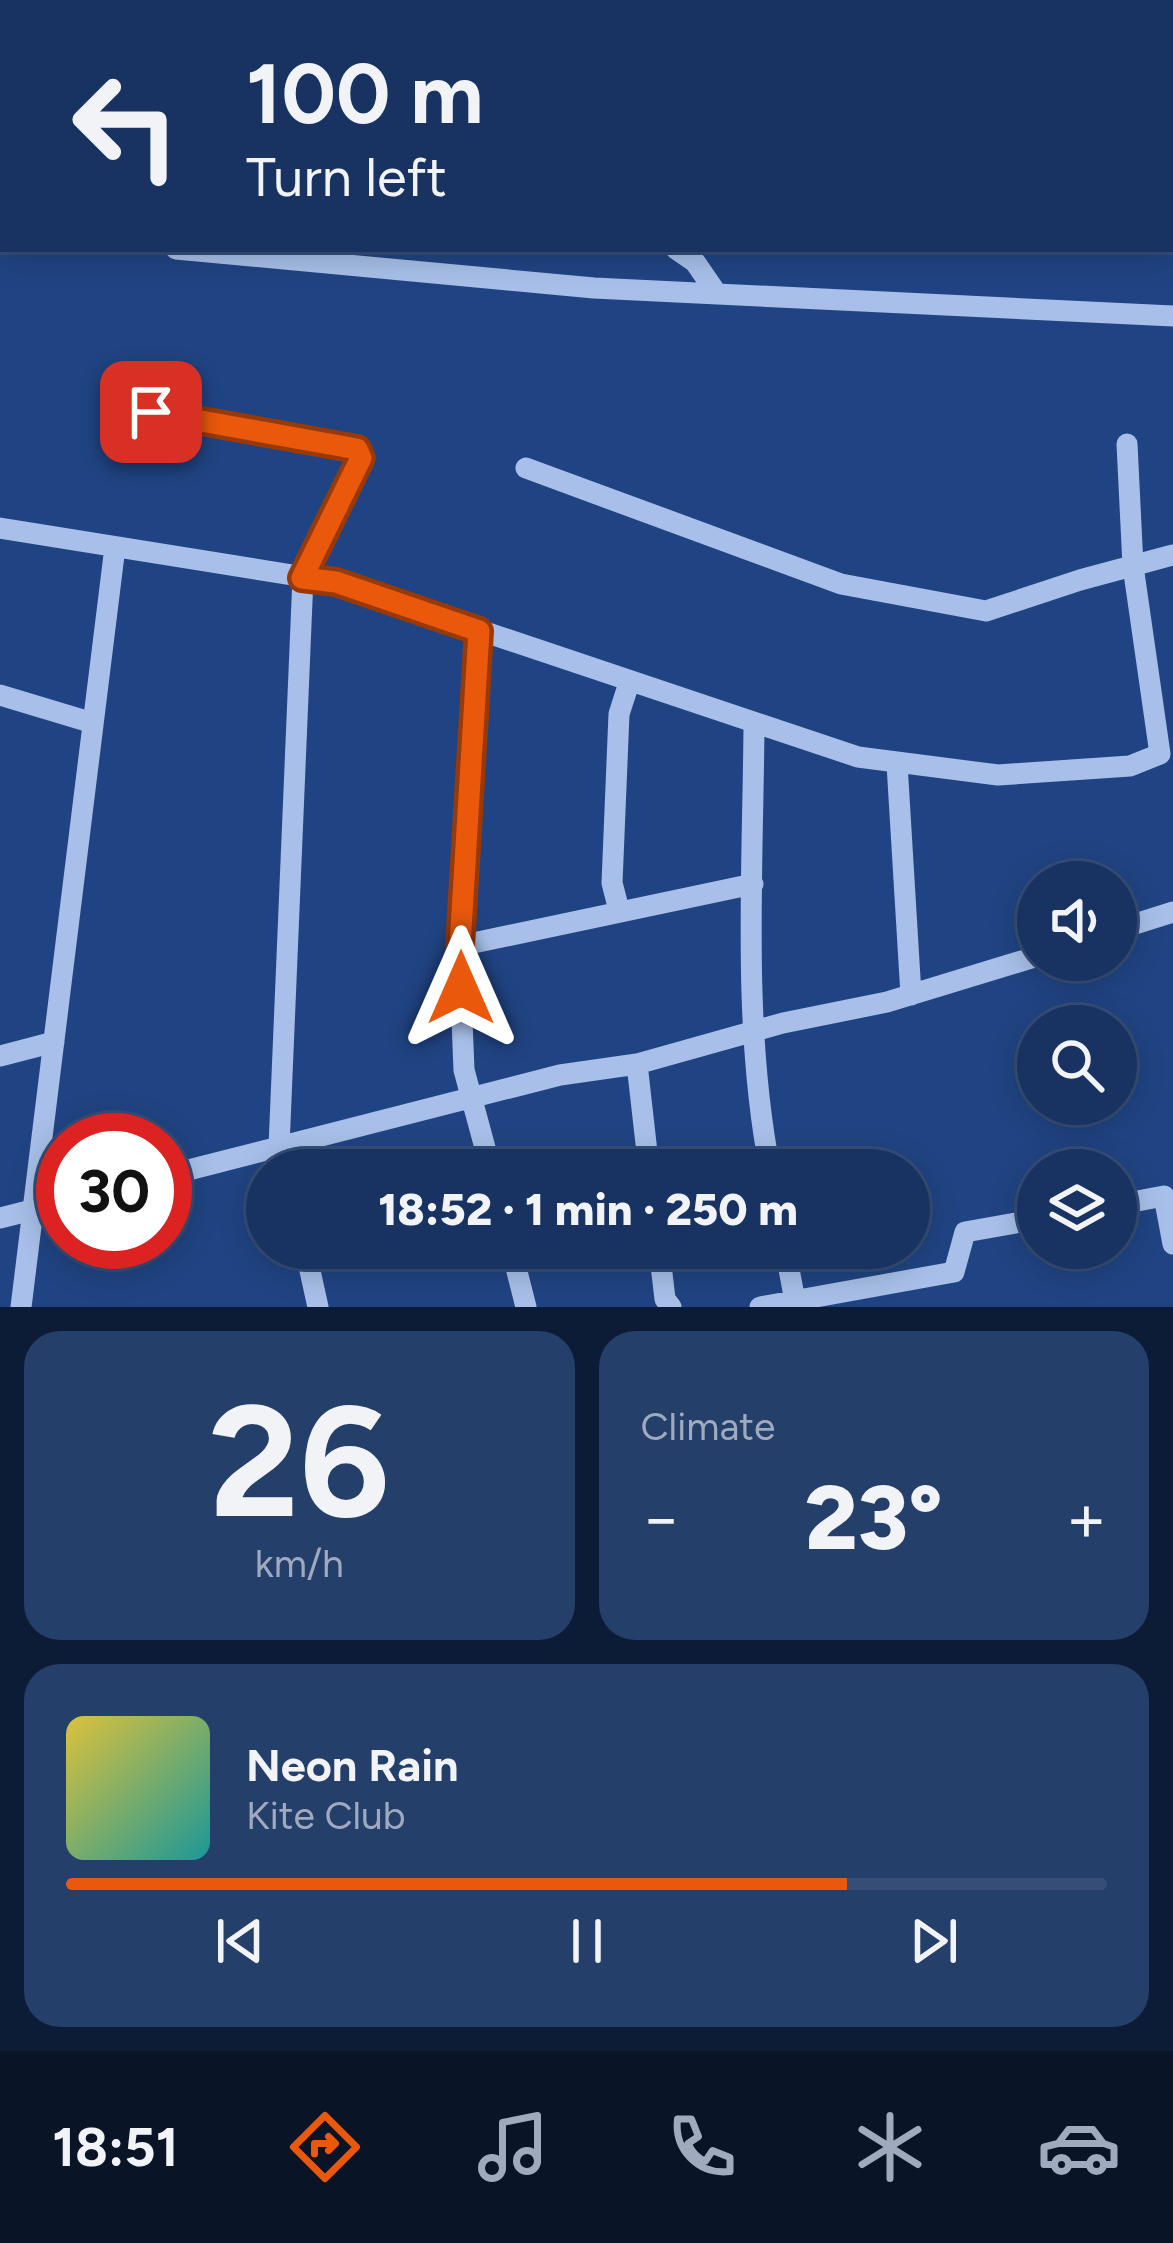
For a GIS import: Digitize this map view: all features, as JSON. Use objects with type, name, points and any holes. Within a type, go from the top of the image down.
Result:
[{"type":"street","points":[[208,252],[594,288],[1173,316]]},
{"type":"street","points":[[680,252],[695,262],[717,294]]},
{"type":"street","points":[[151,412],[357,449],[361,458],[302,578],[279,1147]]},
{"type":"street","points":[[0,528],[336,582],[858,757],[998,776],[1130,766],[1160,754],[1133,566],[1127,444]]},
{"type":"street","points":[[526,468],[841,584],[986,611],[1173,556]]},
{"type":"street","points":[[20,1307],[115,547]]},
{"type":"street","points":[[479,631],[460,946],[464,1070],[485,1149]]},
{"type":"street","points":[[619,910],[612,884],[619,714],[629,683]]},
{"type":"street","points":[[0,695],[93,723]]},
{"type":"street","points":[[754,725],[754,1031],[766,1149]]},
{"type":"street","points":[[897,764],[911,995]]},
{"type":"street","points":[[460,946],[753,884]]},
{"type":"street","points":[[1137,923],[1173,912]]},
{"type":"street","points":[[192,1169],[560,1076],[637,1064],[911,995],[1017,962]]},
{"type":"street","points":[[0,1056],[54,1042]]},
{"type":"street","points":[[637,1064],[647,1149]]},
{"type":"street","points":[[1137,1201],[1164,1196],[1173,1244]]},
{"type":"street","points":[[0,1218],[36,1209]]},
{"type":"street","points":[[760,1307],[954,1272],[965,1232],[1017,1223]]},
{"type":"street","points":[[310,1269],[318,1307]]},
{"type":"street","points":[[516,1269],[526,1307]]},
{"type":"street","points":[[660,1269],[664,1299],[670,1307]]},
{"type":"street","points":[[789,1269],[795,1301]]},
{"type":"route","points":[[151,412],[357,449],[361,458],[302,578],[336,582],[479,631],[461,988]]}]
